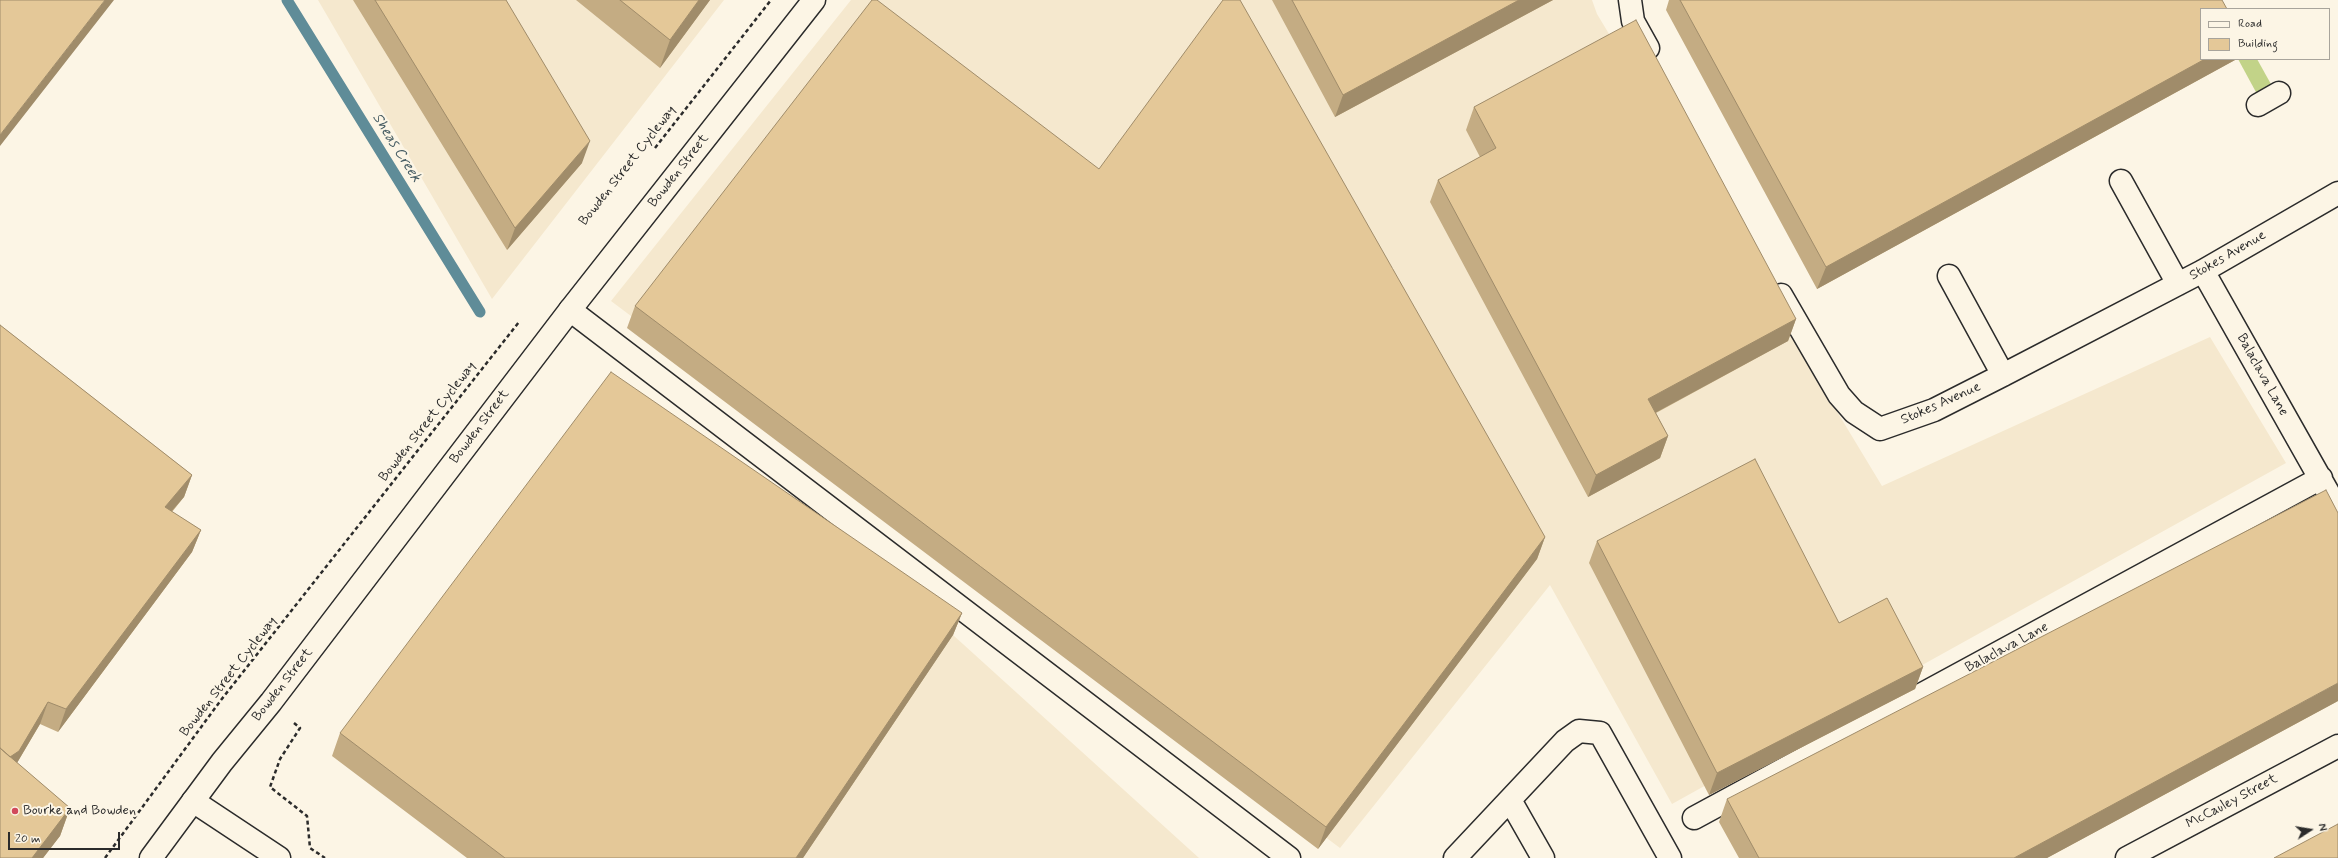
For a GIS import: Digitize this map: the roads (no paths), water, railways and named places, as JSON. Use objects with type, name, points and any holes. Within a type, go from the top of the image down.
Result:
[{"type":"street","name":"Bowden Street","points":[[151,858],[193,801],[570,310],[814,0]]},
{"type":"street","points":[[1632,10],[1659,69]]},
{"type":"street","points":[[2258,105],[2279,94]]},
{"type":"street","points":[[2121,180],[2178,284]]},
{"type":"street","name":"Stokes Avenue","points":[[1770,276],[1839,395],[1854,412],[1880,429],[1934,410],[2003,375],[2203,271],[2338,193]]},
{"type":"street","name":"Balaclava Lane","points":[[2203,271],[2338,510]]},
{"type":"street","points":[[1949,276],[2003,375]]},
{"type":"street","points":[[570,310],[1289,858]]},
{"type":"street","name":"Balaclava Lane","points":[[1694,818],[2320,478]]},
{"type":"street","points":[[1455,858],[1565,741],[1580,731],[1600,733],[1670,858]]},
{"type":"street","name":"McCauley Street","points":[[2126,858],[2338,746]]},
{"type":"street","points":[[1510,800],[1543,858]]},
{"type":"street","points":[[193,801],[279,858]]},
{"type":"waterway","name":"Sheas Creek","points":[[287,0],[480,312]]},
{"type":"place","name":"Bourke and Bowden","points":[[15,811]]}]
